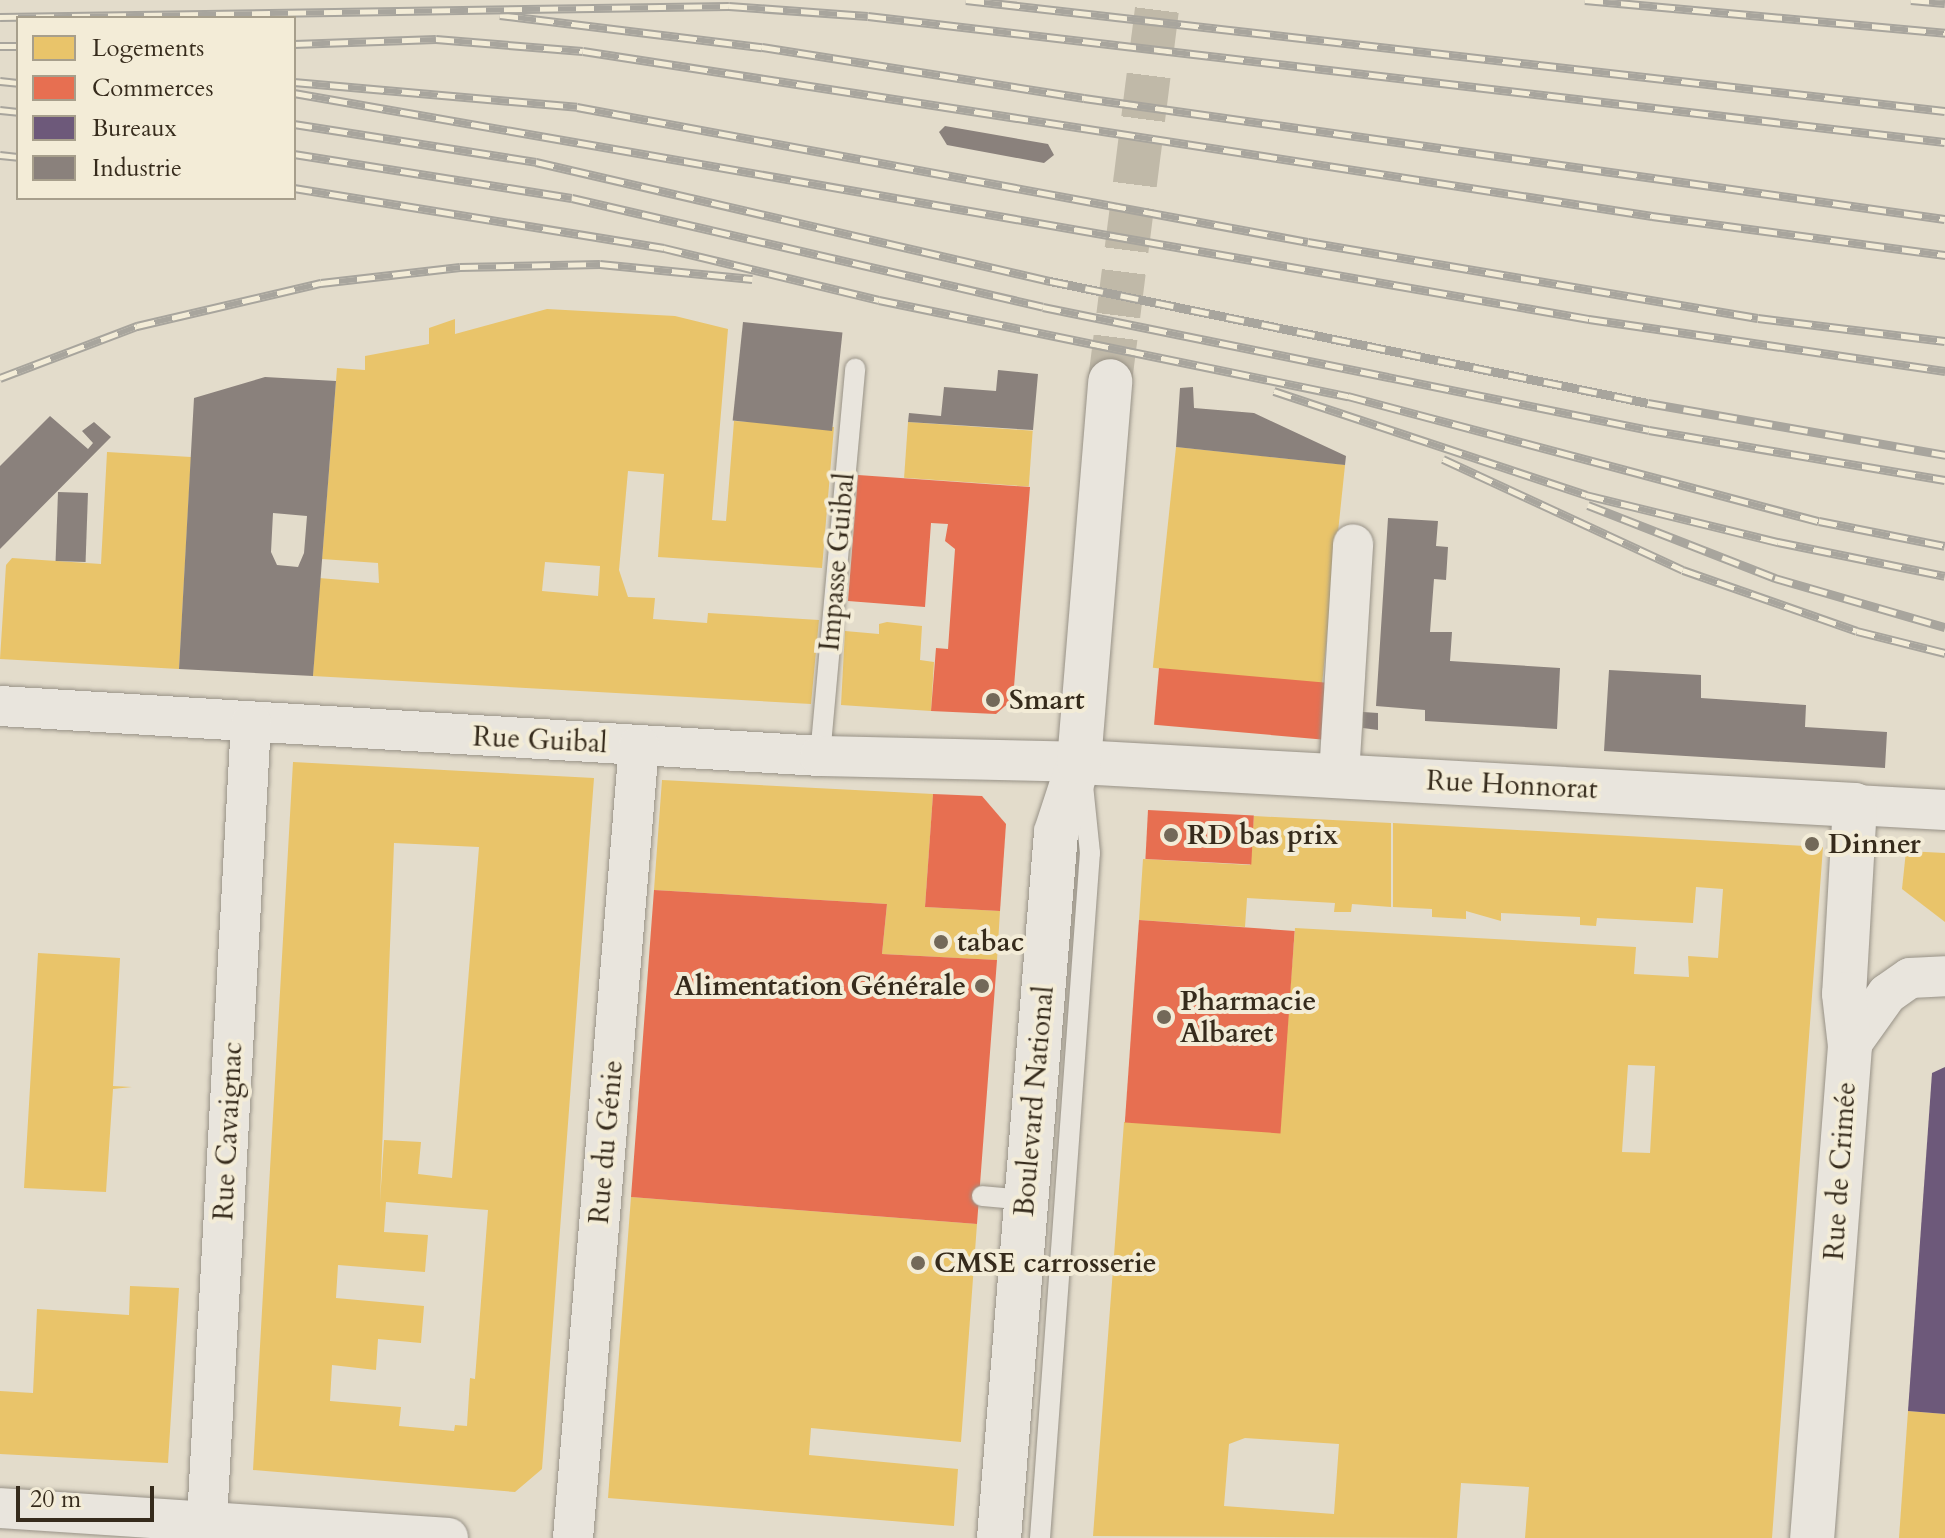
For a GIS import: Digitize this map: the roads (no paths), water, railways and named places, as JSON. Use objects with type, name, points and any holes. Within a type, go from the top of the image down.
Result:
[{"type":"street","name":"Boulevard National","points":[[999,1538],[1056,832],[1079,762],[1110,381]]},
{"type":"street","points":[[1339,775],[1353,544]]},
{"type":"street","name":"Rue Guibal","points":[[0,706],[820,756],[1079,762]]},
{"type":"street","name":"Rue Cavaignac","points":[[206,1528],[251,723]]},
{"type":"street","name":"Rue du Génie","points":[[573,1538],[639,746]]},
{"type":"street","name":"Rue Honnorat","points":[[1079,762],[1945,810]]},
{"type":"street","name":"Rue de Crimée","points":[[1812,1538],[1850,1046],[1844,994],[1855,805]]},
{"type":"street","points":[[1850,1046],[1887,994],[1910,978],[1945,976]]},
{"type":"street","points":[[0,1508],[206,1528],[448,1538]]},
{"type":"lane","name":"Impasse Guibal","points":[[820,756],[855,369]]},
{"type":"lane","name":"Boulevard National","points":[[1040,1538],[1090,853],[1079,762]]},
{"type":"lane","points":[[982,1196],[1026,1200]]},
{"type":"tunnel","points":[[1110,381],[1158,0]]},
{"type":"railway","points":[[966,0],[1945,111]]},
{"type":"railway","points":[[1585,0],[1945,33]]},
{"type":"railway","points":[[1911,0],[1945,3]]},
{"type":"railway","points":[[66,16],[729,6],[868,16],[1945,142]]},
{"type":"railway","points":[[500,15],[762,47],[1084,98],[1945,219]]},
{"type":"railway","points":[[0,17],[16,17]]},
{"type":"railway","points":[[296,44],[436,39],[583,51],[1652,216],[1945,255]]},
{"type":"railway","points":[[0,46],[16,46]]},
{"type":"railway","points":[[0,81],[16,83]]},
{"type":"railway","points":[[296,82],[577,107],[1308,242],[1758,318],[1945,341]]},
{"type":"railway","points":[[296,93],[1589,319],[1945,371]]},
{"type":"railway","points":[[0,110],[16,112]]},
{"type":"railway","points":[[296,124],[536,162],[1050,281],[1648,403],[1945,455]]},
{"type":"railway","points":[[296,154],[572,198],[1043,307],[1649,430],[1945,480]]},
{"type":"railway","points":[[0,155],[16,157]]},
{"type":"railway","points":[[296,188],[664,248],[879,300],[1348,396],[1819,521],[1945,546]]},
{"type":"railway","points":[[0,378],[137,326],[321,283],[460,267],[600,264],[752,279]]},
{"type":"railway","points":[[1274,391],[1586,495],[1778,542],[1945,576]]},
{"type":"railway","points":[[1443,459],[1683,570],[1857,631],[1945,653]]},
{"type":"railway","points":[[1588,505],[1775,578],[1945,627]]},
{"type":"place","name":"Smart","points":[[993,700]]},
{"type":"place","name":"RD bas prix","points":[[1171,835]]},
{"type":"place","name":"Dinner","points":[[1812,844]]},
{"type":"place","name":"tabac","points":[[941,942]]},
{"type":"place","name":"Alimentation Générale","points":[[982,986]]},
{"type":"place","name":"Pharmacie Albaret","points":[[1164,1017]]},
{"type":"place","name":"CMSE carrosserie","points":[[918,1263]]}]
